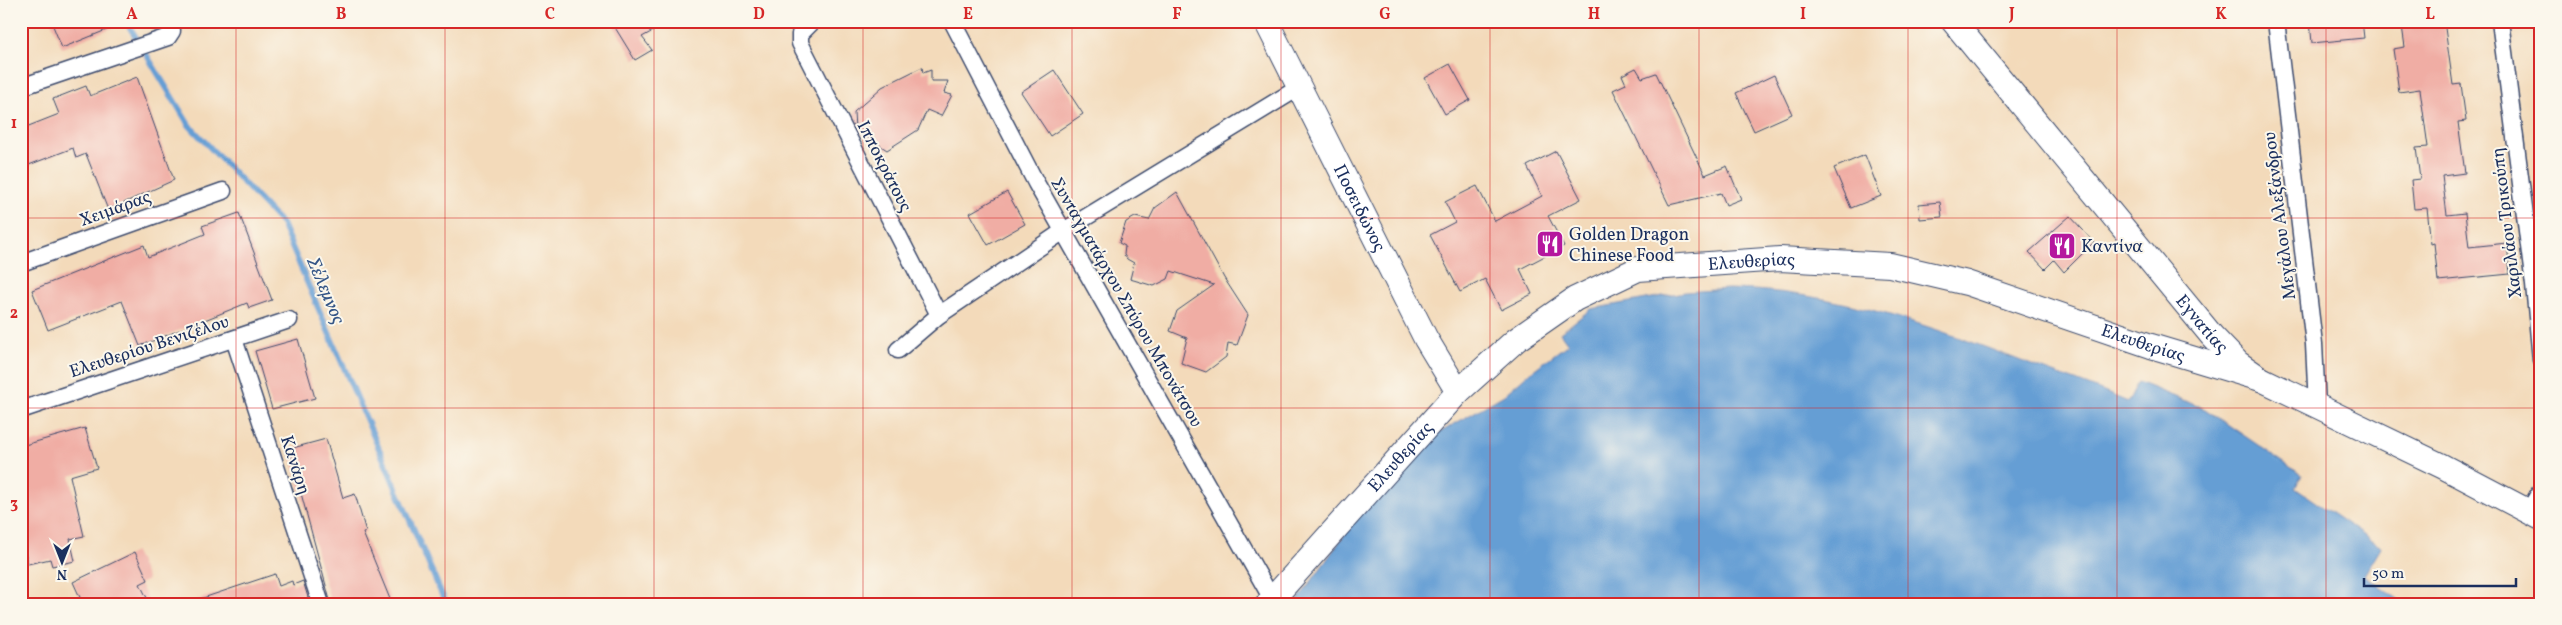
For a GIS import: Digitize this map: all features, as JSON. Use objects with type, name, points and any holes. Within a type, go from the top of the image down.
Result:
[{"type":"street","name":"Ιπποκράτους","points":[[813,21],[800,34],[800,44],[938,315]]},
{"type":"street","name":"Συνταγματάρχου Σπύρου Μπονάτσου","points":[[952,21],[1036,183],[1065,230],[1270,601]]},
{"type":"street","name":"Ποσειδώνος","points":[[1266,21],[1426,339],[1458,392]]},
{"type":"street","name":"Εγνατίας","points":[[1953,21],[2190,310],[2238,363],[2261,379],[2535,514]]},
{"type":"street","name":"Μεγάλου Αλεξάνδρου","points":[[2276,21],[2314,344],[2317,406]]},
{"type":"street","name":"Χαριλάου Τρικούπη","points":[[2500,21],[2534,285],[2541,360]]},
{"type":"street","points":[[21,87],[128,52],[169,29]]},
{"type":"street","points":[[898,350],[938,315],[1065,230],[1300,86]]},
{"type":"street","name":"Χειμάρας","points":[[21,264],[222,190]]},
{"type":"street","name":"Ελευθερίας","points":[[1270,601],[1458,392],[1516,340],[1568,304],[1638,269],[1780,259],[1890,265],[1967,283],[2152,346],[2261,379]]},
{"type":"street","name":"Ελευθερίου Βενιζέλου","points":[[21,410],[289,320]]},
{"type":"street","name":"Κανάρη","points":[[234,339],[321,604]]},
{"type":"street","points":[[2535,514],[2541,490]]},
{"type":"water","points":[[1728,289],[1767,291],[1844,303],[1956,336],[2128,402],[2138,382],[2205,409],[2302,475],[2295,488],[2381,547],[2364,575],[2405,604],[1295,604],[1368,502],[1415,447],[1504,395],[1568,344],[1560,333],[1591,309],[1685,292]]},
{"type":"building","points":[[51,21],[126,21],[126,22],[62,48]]},
{"type":"building","points":[[611,21],[671,21],[642,37],[652,50],[635,60]]},
{"type":"building","points":[[2310,21],[2362,21],[2364,38],[2312,43]]},
{"type":"building","points":[[2407,21],[2444,21],[2453,85],[2461,84],[2466,121],[2458,122],[2465,173],[2442,176],[2447,215],[2465,213],[2469,247],[2507,243],[2510,274],[2438,281],[2434,243],[2431,244],[2427,208],[2414,209],[2411,180],[2420,179],[2416,148],[2428,147],[2420,89],[2399,92],[2393,49],[2405,47],[2402,26],[2408,25]]},
{"type":"building","points":[[1450,64],[1470,100],[1445,114],[1425,78]]},
{"type":"building","points":[[922,67],[923,73],[931,70],[931,81],[948,81],[944,93],[952,95],[941,116],[927,110],[918,130],[887,150],[855,129],[854,112],[882,87]]},
{"type":"building","points":[[1636,68],[1642,78],[1656,73],[1705,175],[1727,166],[1741,199],[1726,205],[1721,193],[1669,205],[1613,90],[1626,84],[1622,75]]},
{"type":"building","points":[[1054,70],[1083,114],[1050,136],[1021,92]]},
{"type":"building","points":[[1774,75],[1792,114],[1754,131],[1736,93]]},
{"type":"building","points":[[137,77],[174,180],[108,210],[86,154],[76,158],[73,148],[21,168],[21,129],[59,114],[53,99],[86,86],[90,96]]},
{"type":"building","points":[[1556,151],[1581,199],[1548,216],[1564,246],[1520,269],[1532,294],[1501,310],[1485,279],[1460,292],[1430,235],[1455,222],[1445,202],[1477,186],[1495,221],[1542,196],[1527,166]]},
{"type":"building","points":[[1865,155],[1881,196],[1851,208],[1834,168]]},
{"type":"building","points":[[1007,192],[1025,224],[988,245],[970,213]]},
{"type":"building","points":[[1177,192],[1224,278],[1248,315],[1237,345],[1228,343],[1226,357],[1206,372],[1181,363],[1187,338],[1170,331],[1177,311],[1214,285],[1171,271],[1168,279],[1154,286],[1130,279],[1134,263],[1124,255],[1125,246],[1119,243],[1126,222],[1135,217],[1149,220],[1155,208]]},
{"type":"building","points":[[1940,202],[1942,217],[1920,219],[1919,204]]},
{"type":"building","points":[[239,213],[272,300],[249,308],[247,303],[140,346],[122,301],[48,330],[32,290],[144,245],[148,257],[205,234],[202,226]]},
{"type":"building","name":"Καντίνα","points":[[2070,216],[2094,242],[2064,272],[2054,260],[2045,269],[2029,252]]},
{"type":"building","points":[[298,339],[315,398],[272,409],[255,351]]},
{"type":"building","points":[[85,428],[97,468],[70,476],[84,536],[70,539],[75,561],[52,566],[50,559],[28,564],[21,536],[21,446]]},
{"type":"building","points":[[326,439],[343,498],[355,494],[366,532],[363,533],[392,604],[331,604],[289,449]]},
{"type":"building","points":[[135,552],[148,580],[140,584],[150,604],[83,604],[73,582]]},
{"type":"building","points":[[275,574],[279,586],[292,581],[293,585],[303,581],[310,604],[195,604],[194,601]]},
{"type":"waterway","name":"Σέλεμνος","points":[[126,21],[189,125],[282,224],[446,604]]},
{"type":"place","name":"Golden Dragon Chinese Food","points":[[1550,244]]},
{"type":"place","name":"Καντίνα","points":[[2062,246]]}]
